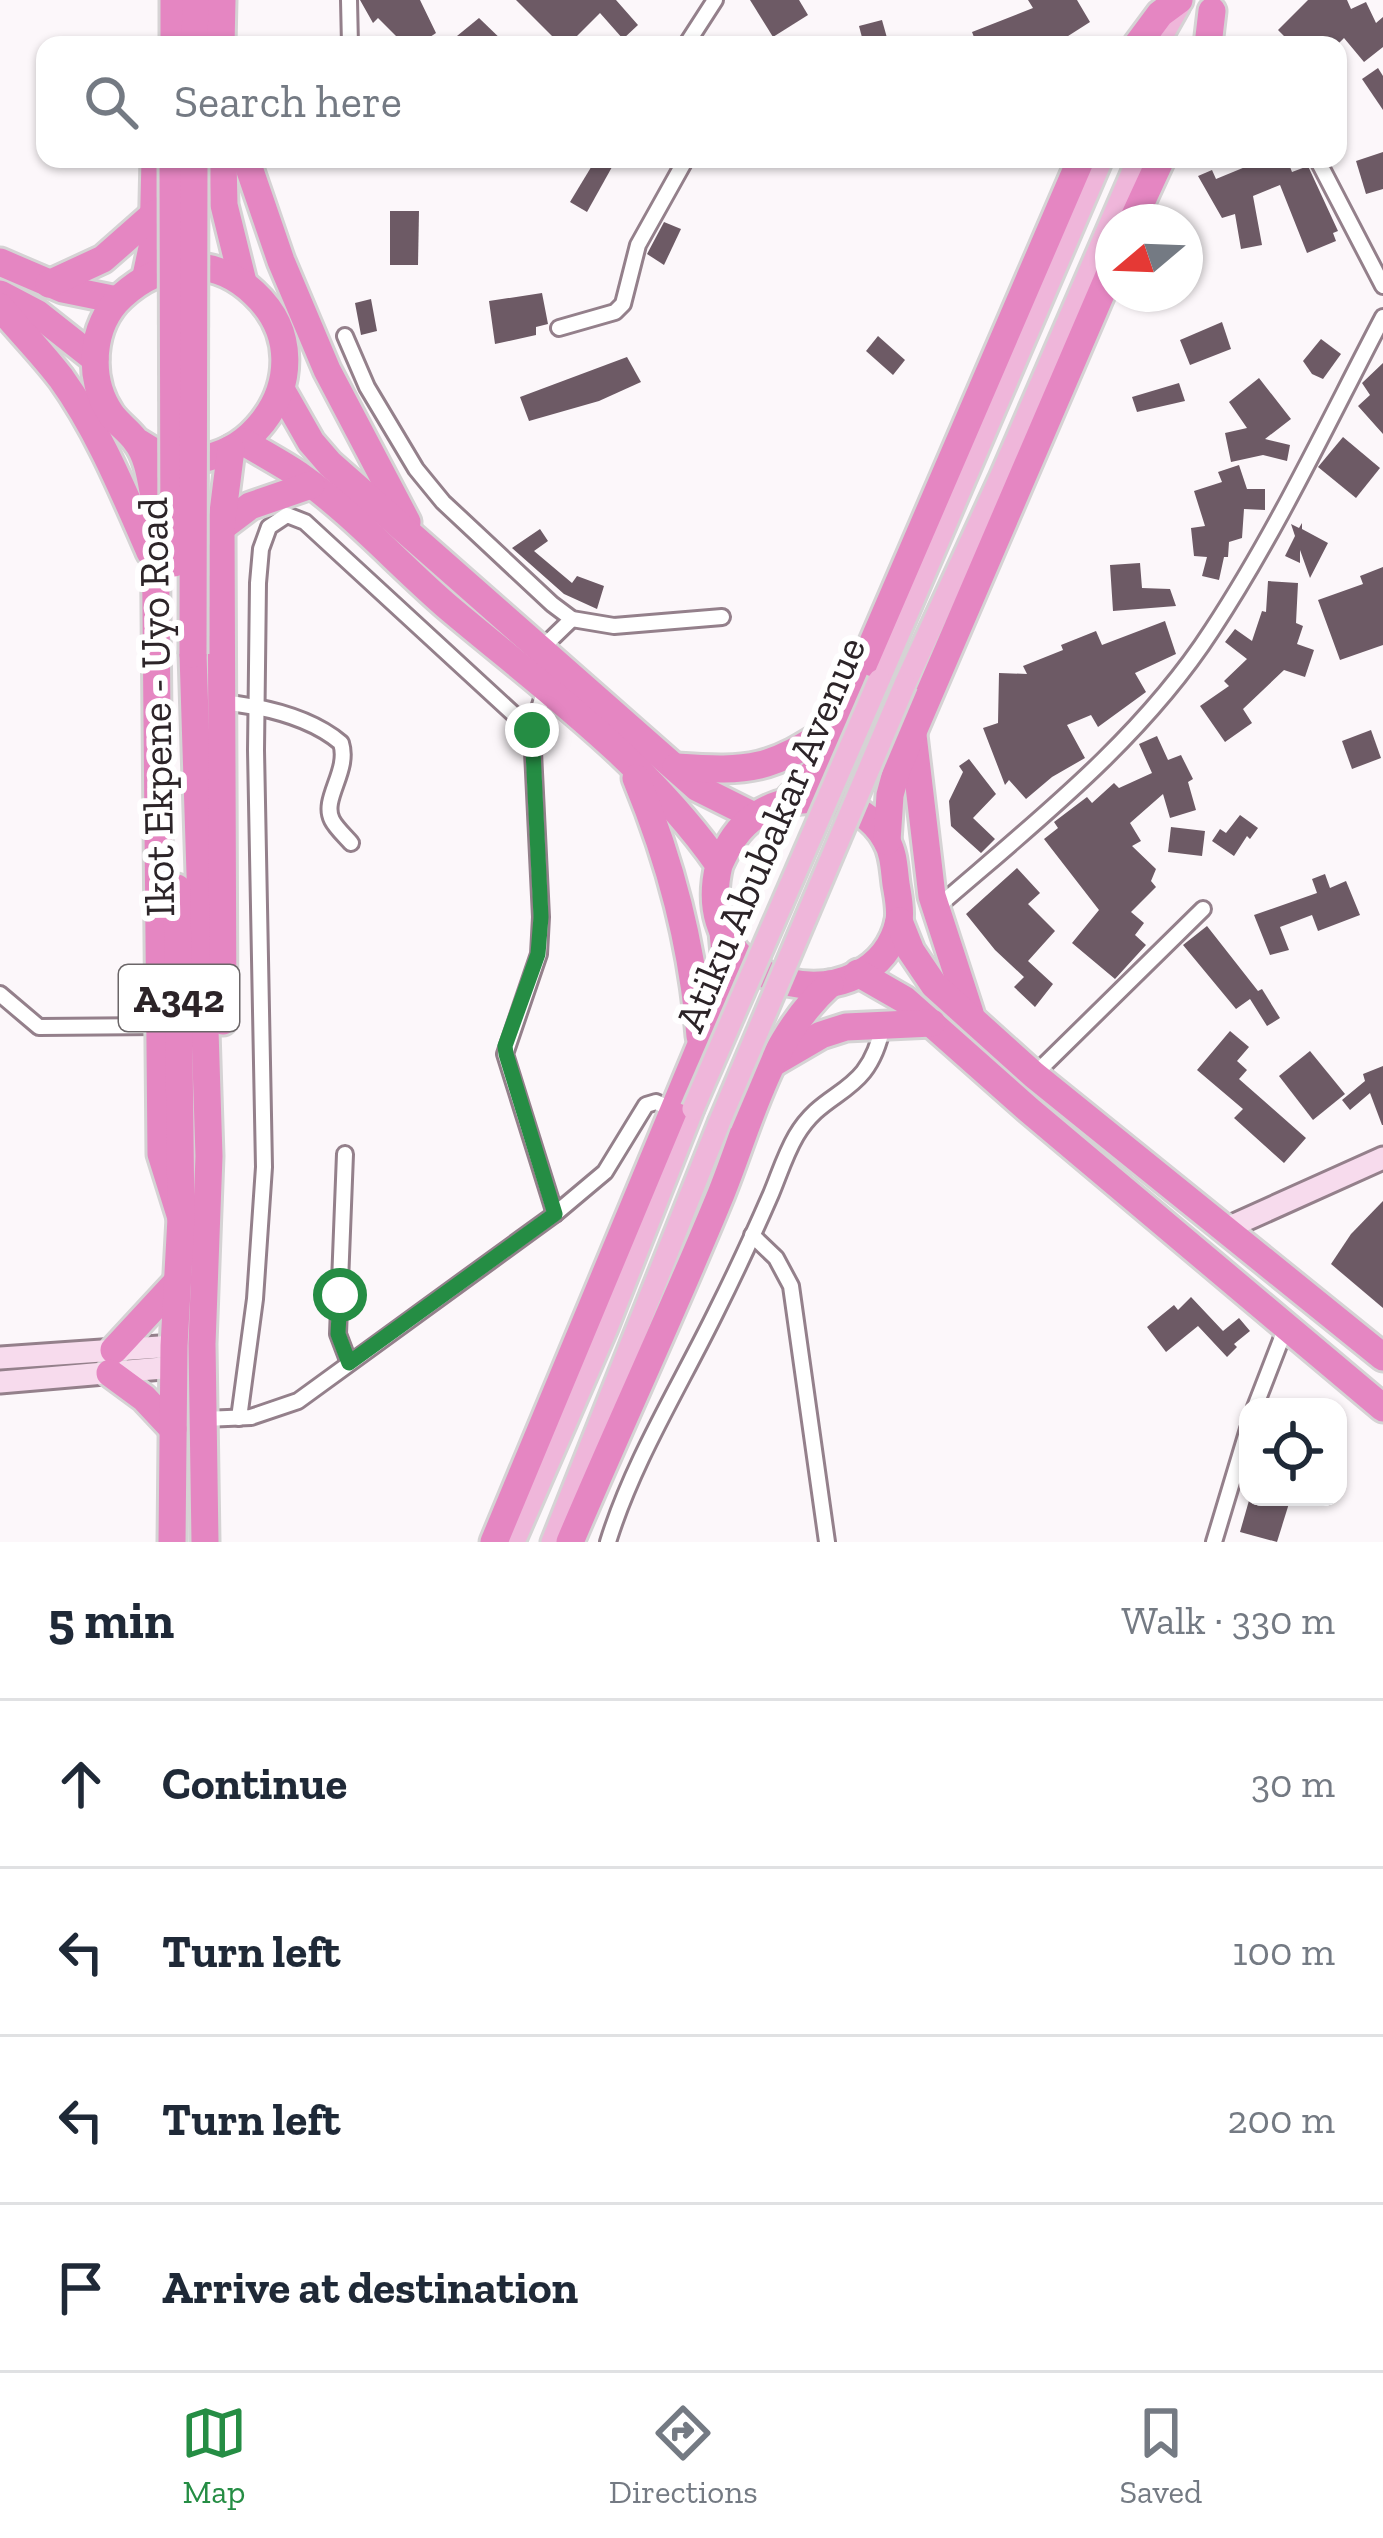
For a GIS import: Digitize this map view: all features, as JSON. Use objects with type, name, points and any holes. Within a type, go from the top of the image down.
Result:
[{"type":"highway","points":[[157,0],[157,36]]},
{"type":"highway","points":[[174,0],[174,36]]},
{"type":"highway","points":[[195,36],[196,0]]},
{"type":"highway","points":[[221,36],[222,0]]},
{"type":"highway","points":[[1144,36],[1160,14],[1181,0]]},
{"type":"highway","points":[[1210,36],[1215,6]]},
{"type":"highway","points":[[146,277],[155,168]]},
{"type":"highway","name":"Ikot Ekpene - Uyo Road","points":[[172,1542],[177,1282],[209,1156],[184,652],[173,168]]},
{"type":"highway","name":"Ikot Ekpene - Uyo Road","points":[[184,652],[194,168]]},
{"type":"highway","points":[[223,168],[224,206],[243,282]]},
{"type":"highway","points":[[249,168],[281,261],[327,370],[418,541]]},
{"type":"highway","points":[[494,1542],[683,1110],[724,983],[726,947],[715,902],[719,866],[727,847],[754,816],[788,800],[816,770],[1078,168]]},
{"type":"highway","points":[[1140,204],[1157,168]]},
{"type":"highway","points":[[49,284],[103,259],[154,214]]},
{"type":"highway","points":[[0,262],[49,284],[117,300]]},
{"type":"highway","points":[[196,266],[243,282],[266,303],[280,330],[286,360],[282,391],[267,419],[238,445],[182,459],[152,452],[109,411],[100,391],[95,359],[101,328],[117,300],[146,277],[171,268],[196,266]]},
{"type":"highway","points":[[0,294],[38,314],[95,359]]},
{"type":"highway","points":[[0,307],[60,377],[86,417],[155,564]]},
{"type":"highway","points":[[887,841],[890,795],[913,732],[1095,308]]},
{"type":"highway","points":[[282,391],[310,442],[330,464],[711,796],[754,816]]},
{"type":"highway","points":[[138,442],[154,502],[161,1154],[194,1217]]},
{"type":"highway","points":[[238,445],[310,485],[630,763],[671,803],[719,866]]},
{"type":"highway","points":[[194,1217],[222,1160],[221,528],[238,445]]},
{"type":"highway","points":[[221,528],[250,506],[310,485]]},
{"type":"highway","points":[[676,766],[729,770],[766,765],[793,755],[838,725]]},
{"type":"highway","points":[[913,732],[924,850],[935,909],[971,1017]]},
{"type":"highway","points":[[630,763],[667,853],[679,898],[692,956],[701,1045]]},
{"type":"highway","points":[[788,800],[835,802],[877,827],[894,862],[898,921],[920,968],[1034,1075],[1383,1357]]},
{"type":"highway","points":[[722,927],[739,954],[764,974],[793,985],[830,984],[858,973],[883,950],[898,921]]},
{"type":"highway","points":[[858,973],[885,986],[932,1023],[1383,1408]]},
{"type":"highway","points":[[570,1542],[721,1194],[770,1065],[805,1008],[830,984]]},
{"type":"highway","points":[[770,1065],[821,1035],[846,1027],[932,1023]]},
{"type":"highway","name":"Ikot Ekpene - Uyo Road","points":[[194,1217],[205,1542]]},
{"type":"highway","points":[[173,1429],[112,1361],[177,1282]]},
{"type":"main road","points":[[1162,36],[1181,0]]},
{"type":"main road","points":[[1200,36],[1215,6]]},
{"type":"main road","name":"Atiku Abubakar Avenue","points":[[514,1542],[607,1328],[683,1110],[879,680],[1098,168]]},
{"type":"main road","name":"Atiku Abubakar Avenue","points":[[552,1542],[719,1123],[905,684],[1134,168]]},
{"type":"street","points":[[349,0],[350,36]]},
{"type":"street","points":[[692,36],[715,0]]},
{"type":"street","points":[[559,328],[615,312],[623,304],[638,245],[681,168]]},
{"type":"street","points":[[1322,168],[1383,286]]},
{"type":"street","points":[[935,909],[1067,794],[1152,708],[1211,632],[1383,317]]},
{"type":"street","points":[[345,336],[367,387],[416,469],[443,502],[572,619],[614,626],[722,617]]},
{"type":"street","points":[[239,1418],[255,1298],[264,1167],[257,705],[261,549],[269,526],[287,515],[305,522],[532,730]]},
{"type":"street","points":[[542,648],[572,619]]},
{"type":"street","points":[[544,688],[532,730],[541,917],[538,954],[505,1046],[555,1214]]},
{"type":"street","points":[[220,702],[257,705],[326,730],[341,743],[344,764],[328,807],[331,819],[351,843]]},
{"type":"street","points":[[1034,1075],[1203,909]]},
{"type":"street","points":[[221,915],[260,912]]},
{"type":"street","points":[[0,994],[39,1027],[160,1026]]},
{"type":"street","points":[[608,1542],[800,1130],[873,1061],[883,1025]]},
{"type":"street","points":[[204,1419],[271,1413],[298,1401],[555,1214],[605,1172],[639,1110],[656,1102],[683,1110]]},
{"type":"street","points":[[345,1154],[338,1334],[349,1363]]},
{"type":"street","points":[[1223,1230],[1383,1158]]},
{"type":"street","points":[[752,1235],[776,1258],[791,1286],[827,1542]]},
{"type":"street","points":[[1258,1398],[1286,1327]]},
{"type":"street","points":[[0,1358],[112,1361],[174,1357]]},
{"type":"street","points":[[0,1382],[112,1361]]},
{"type":"street","points":[[1214,1542],[1239,1460]]},
{"type":"building","points":[[360,0],[420,0],[436,33],[396,36],[378,18],[373,23]]},
{"type":"building","points":[[516,0],[616,0],[638,25],[620,36],[600,13],[577,36],[552,36]]},
{"type":"building","points":[[750,0],[799,0],[808,15],[772,36]]},
{"type":"building","points":[[1028,0],[1077,0],[1090,22],[1068,36],[974,36],[972,32],[1033,8]]},
{"type":"building","points":[[1308,0],[1347,0],[1351,9],[1366,2],[1376,23],[1383,17],[1383,47],[1364,62],[1347,36],[1284,36],[1278,30]]},
{"type":"building","points":[[479,18],[498,36],[457,36]]},
{"type":"building","points":[[882,20],[886,36],[862,36],[859,26]]},
{"type":"building","points":[[1378,68],[1383,76],[1383,110],[1362,79]]},
{"type":"building","points":[[1383,152],[1383,189],[1366,194],[1356,161]]},
{"type":"building","points":[[591,168],[611,168],[587,212],[570,202]]},
{"type":"building","points":[[1243,168],[1290,168],[1292,172],[1309,168],[1338,231],[1333,233],[1336,241],[1307,253],[1280,185],[1253,196],[1262,245],[1241,249],[1235,214],[1222,218],[1198,176],[1212,170],[1216,179]]},
{"type":"building","points":[[390,211],[419,211],[418,265],[390,265]]},
{"type":"building","points":[[664,222],[681,229],[664,265],[647,254]]},
{"type":"building","points":[[542,293],[548,324],[536,327],[536,335],[495,344],[489,301]]},
{"type":"building","points":[[371,299],[377,331],[361,335],[355,303]]},
{"type":"building","points":[[1222,322],[1231,349],[1190,365],[1180,340]]},
{"type":"building","points":[[878,336],[905,360],[893,375],[866,351]]},
{"type":"building","points":[[1321,339],[1341,354],[1323,379],[1312,374],[1303,361]]},
{"type":"building","points":[[627,357],[641,382],[599,401],[529,421],[520,397]]},
{"type":"building","points":[[1383,363],[1383,434],[1358,406],[1370,395],[1362,383]]},
{"type":"building","points":[[1259,378],[1291,419],[1265,439],[1290,445],[1287,461],[1263,455],[1231,462],[1225,433],[1247,428],[1229,402]]},
{"type":"building","points":[[1179,383],[1185,401],[1137,412],[1132,397]]},
{"type":"building","points":[[1343,437],[1380,468],[1356,498],[1318,467]]},
{"type":"building","points":[[1239,465],[1247,489],[1265,489],[1265,510],[1244,509],[1242,538],[1229,542],[1219,580],[1202,576],[1207,557],[1194,556],[1191,528],[1205,526],[1194,491],[1222,482],[1218,472]]},
{"type":"building","points":[[1302,523],[1302,529],[1328,543],[1310,578],[1300,550],[1300,563],[1285,556],[1295,536],[1291,524],[1299,528]]},
{"type":"building","points":[[540,529],[548,541],[534,551],[572,583],[577,576],[604,586],[597,609],[564,594],[512,548]]},
{"type":"building","points":[[1140,563],[1142,588],[1170,589],[1176,606],[1113,611],[1110,565]]},
{"type":"building","points":[[1383,567],[1383,645],[1340,660],[1318,600],[1363,584],[1360,576]]},
{"type":"building","points":[[1268,581],[1298,583],[1296,623],[1303,626],[1297,644],[1314,650],[1305,677],[1284,670],[1243,709],[1252,723],[1225,742],[1200,706],[1229,686],[1224,681],[1247,659],[1225,642],[1235,629],[1252,641],[1262,611],[1266,612]]},
{"type":"building","points":[[1165,621],[1176,654],[1135,673],[1146,692],[1098,727],[1091,715],[1067,725],[1085,758],[1026,799],[1009,780],[1005,785],[983,728],[998,723],[999,673],[1027,674],[1023,666],[1096,631],[1102,645]]},
{"type":"building","points":[[1371,730],[1381,758],[1352,769],[1342,741]]},
{"type":"building","points":[[1157,736],[1168,760],[1181,755],[1193,779],[1188,782],[1196,810],[1170,818],[1163,794],[1130,823],[1141,841],[1132,846],[1156,869],[1151,881],[1156,887],[1131,912],[1144,923],[1135,935],[1146,945],[1115,979],[1072,943],[1099,910],[1044,839],[1058,828],[1054,822],[1087,797],[1092,803],[1114,783],[1119,788],[1152,773],[1139,744]]},
{"type":"building","points":[[969,759],[996,794],[973,818],[995,839],[981,853],[951,826],[949,801],[963,772],[959,766]]},
{"type":"building","points":[[1240,815],[1258,828],[1234,856],[1212,841],[1220,829],[1226,833]]},
{"type":"building","points":[[1171,827],[1205,831],[1202,856],[1168,852]]},
{"type":"building","points":[[1017,868],[1040,893],[1028,904],[1055,931],[1028,961],[1053,984],[1035,1007],[1014,987],[1024,977],[966,914]]},
{"type":"building","points":[[1325,874],[1330,888],[1346,881],[1360,915],[1318,931],[1312,915],[1280,927],[1289,950],[1270,955],[1254,915],[1317,893],[1312,879]]},
{"type":"building","points":[[1207,926],[1258,991],[1262,989],[1280,1018],[1267,1026],[1250,999],[1236,1009],[1183,945]]},
{"type":"building","points":[[1230,1031],[1249,1047],[1237,1061],[1247,1070],[1239,1079],[1306,1138],[1284,1163],[1234,1118],[1243,1109],[1197,1070]]},
{"type":"building","points":[[1310,1051],[1345,1094],[1313,1120],[1279,1076]]},
{"type":"building","points":[[1383,1066],[1382,1125],[1370,1093],[1350,1110],[1342,1100],[1365,1081],[1363,1074]]},
{"type":"building","points":[[1383,1201],[1383,1308],[1331,1264],[1351,1234]]},
{"type":"building","points":[[1191,1297],[1223,1331],[1239,1318],[1250,1331],[1227,1357],[1198,1326],[1166,1352],[1147,1327]]},
{"type":"building","points":[[1247,1506],[1288,1506],[1277,1542],[1240,1532]]},
{"type":"route","points":[[340,1295],[338,1334],[349,1363],[555,1214],[505,1046],[538,954],[541,917],[532,730]]}]
